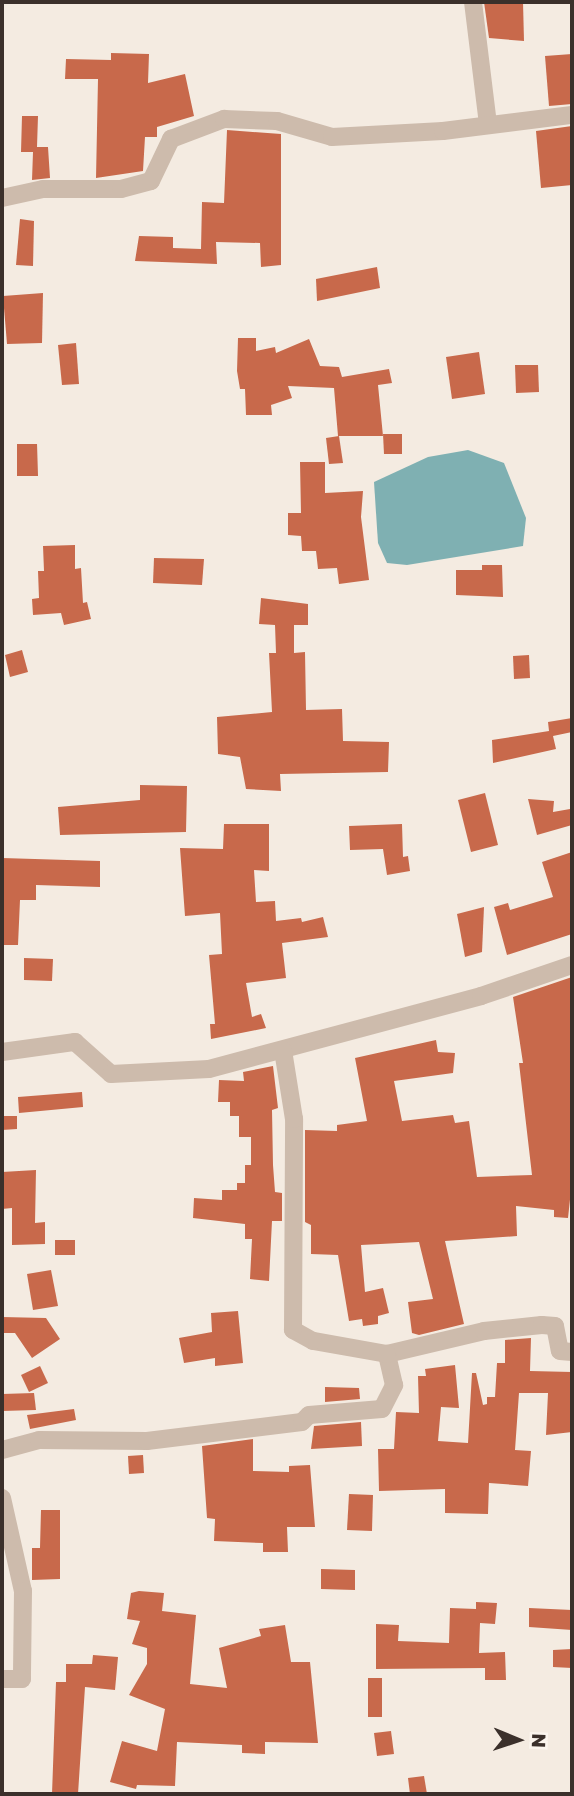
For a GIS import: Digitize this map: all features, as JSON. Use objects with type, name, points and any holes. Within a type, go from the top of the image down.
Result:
[{"type":"street","points":[[473,2],[488,125]]},
{"type":"street","points":[[2,198],[43,189],[121,189],[151,181],[172,139],[224,119],[277,121],[332,137],[488,125],[572,115]]},
{"type":"street","points":[[2,1052],[75,1042],[111,1074],[209,1069],[481,996],[572,965]]},
{"type":"street","points":[[284,1050],[294,1119],[293,1330],[313,1341],[387,1354],[484,1331],[555,1326],[560,1351],[572,1352]]},
{"type":"street","points":[[2,1450],[39,1440],[147,1441],[302,1422],[309,1415],[382,1409],[394,1385],[387,1354]]},
{"type":"street","points":[[2,1498],[23,1603],[22,1679],[2,1679]]},
{"type":"water","points":[[468,450],[504,463],[526,518],[523,546],[407,565],[387,563],[378,543],[374,482],[428,457]]},
{"type":"building","points":[[484,2],[523,2],[524,41],[489,38]]},
{"type":"building","points":[[111,53],[149,54],[148,83],[185,74],[194,116],[157,127],[157,137],[145,137],[143,171],[96,178],[98,79],[65,79],[66,59],[111,60]]},
{"type":"building","points":[[572,54],[572,104],[549,106],[545,56]]},
{"type":"building","points":[[22,116],[38,116],[37,147],[48,147],[50,178],[32,180],[33,152],[21,152]]},
{"type":"building","points":[[572,126],[572,185],[541,188],[536,131]]},
{"type":"building","points":[[227,130],[281,134],[281,265],[261,267],[260,243],[216,242],[217,264],[135,261],[139,236],[173,237],[173,248],[201,249],[202,202],[224,203]]},
{"type":"building","points":[[20,219],[34,221],[33,266],[16,265]]},
{"type":"building","points":[[377,267],[380,288],[317,301],[316,279]]},
{"type":"building","points":[[43,293],[42,343],[7,344],[3,296]]},
{"type":"building","points":[[238,338],[256,338],[256,351],[275,347],[276,353],[309,339],[320,366],[339,367],[342,377],[389,369],[392,383],[378,385],[383,436],[338,436],[334,388],[288,386],[292,398],[271,405],[272,415],[246,415],[245,389],[240,389],[237,371]]},
{"type":"building","points":[[76,343],[79,384],[62,385],[58,345]]},
{"type":"building","points":[[479,352],[485,394],[452,399],[446,357]]},
{"type":"building","points":[[515,365],[538,365],[539,392],[516,393]]},
{"type":"building","points":[[383,434],[402,434],[402,454],[384,454]]},
{"type":"building","points":[[339,436],[343,463],[329,464],[326,438]]},
{"type":"building","points":[[17,444],[37,444],[38,476],[17,476]]},
{"type":"building","points":[[300,462],[325,462],[325,493],[363,491],[361,517],[369,580],[339,584],[337,568],[318,569],[316,551],[302,551],[301,536],[288,535],[288,513],[301,513]]},
{"type":"building","points":[[75,545],[75,569],[81,568],[83,603],[87,602],[91,619],[64,625],[61,613],[33,615],[32,599],[39,598],[38,571],[44,571],[43,546]]},
{"type":"building","points":[[154,558],[204,559],[202,585],[153,583]]},
{"type":"building","points":[[482,565],[502,565],[503,597],[456,595],[456,570],[482,570]]},
{"type":"building","points":[[261,598],[308,604],[308,625],[294,625],[294,653],[305,652],[306,710],[342,709],[343,741],[389,742],[388,772],[280,774],[281,791],[246,789],[240,757],[218,754],[217,717],[272,712],[269,653],[276,653],[275,625],[259,624]]},
{"type":"building","points":[[22,650],[28,672],[10,677],[5,655]]},
{"type":"building","points":[[529,655],[530,678],[514,679],[513,656]]},
{"type":"building","points":[[572,718],[572,732],[553,736],[556,749],[493,763],[492,740],[549,731],[548,722]]},
{"type":"building","points":[[140,785],[187,786],[186,832],[60,835],[58,807],[140,800]]},
{"type":"building","points":[[485,793],[498,845],[471,852],[458,800]]},
{"type":"building","points":[[528,799],[554,801],[553,812],[570,809],[572,825],[537,835]]},
{"type":"building","points":[[224,824],[269,824],[269,871],[254,870],[256,902],[275,901],[276,921],[301,918],[302,922],[323,917],[328,937],[282,943],[286,978],[246,983],[252,1017],[261,1014],[266,1028],[211,1039],[210,1024],[215,1024],[209,955],[222,954],[220,913],[185,916],[180,848],[223,849]]},
{"type":"building","points":[[402,824],[403,857],[408,856],[410,871],[387,875],[383,849],[350,850],[349,826]]},
{"type":"building","points":[[572,852],[572,934],[507,955],[494,907],[508,903],[510,910],[553,897],[542,862]]},
{"type":"building","points":[[2,858],[100,861],[100,887],[36,885],[36,900],[20,900],[18,945],[2,945]]},
{"type":"building","points":[[484,907],[482,952],[465,957],[457,914]]},
{"type":"building","points":[[24,958],[53,959],[52,981],[24,980]]},
{"type":"building","points":[[572,977],[572,1181],[568,1218],[554,1217],[554,1210],[516,1206],[517,1236],[445,1241],[464,1324],[419,1335],[412,1333],[408,1302],[433,1299],[419,1242],[361,1245],[365,1292],[383,1288],[389,1313],[378,1316],[378,1324],[363,1326],[362,1319],[349,1321],[338,1255],[311,1254],[311,1225],[305,1222],[305,1130],[337,1131],[337,1125],[367,1121],[355,1058],[436,1040],[438,1052],[455,1053],[453,1073],[394,1081],[402,1121],[453,1115],[455,1123],[469,1121],[477,1177],[532,1175],[519,1063],[523,1063],[513,997]]},
{"type":"building","points":[[273,1066],[278,1108],[272,1110],[273,1165],[275,1192],[282,1193],[282,1221],[272,1221],[269,1281],[250,1279],[252,1239],[245,1239],[245,1224],[193,1218],[194,1198],[222,1200],[222,1190],[237,1190],[237,1183],[245,1183],[245,1165],[251,1165],[251,1137],[239,1137],[239,1116],[230,1116],[230,1102],[218,1102],[219,1080],[244,1081],[243,1072]]},
{"type":"building","points":[[82,1092],[83,1107],[19,1113],[18,1097]]},
{"type":"building","points":[[2,1116],[17,1116],[17,1129],[2,1130]]},
{"type":"building","points":[[36,1170],[35,1223],[45,1222],[45,1244],[12,1245],[12,1208],[2,1209],[2,1172]]},
{"type":"building","points":[[55,1240],[75,1240],[75,1255],[55,1255]]},
{"type":"building","points":[[51,1270],[58,1306],[33,1310],[27,1274]]},
{"type":"building","points":[[238,1311],[243,1363],[215,1366],[215,1358],[184,1363],[179,1338],[212,1332],[211,1313]]},
{"type":"building","points":[[2,1317],[46,1318],[60,1339],[32,1358],[15,1333],[2,1333]]},
{"type":"building","points":[[531,1338],[530,1371],[572,1372],[572,1432],[546,1435],[548,1393],[519,1393],[515,1450],[531,1451],[528,1486],[489,1483],[488,1514],[445,1513],[445,1489],[379,1491],[378,1449],[394,1449],[396,1412],[419,1413],[418,1376],[426,1376],[425,1369],[455,1365],[459,1408],[441,1407],[438,1441],[468,1443],[472,1373],[476,1373],[483,1405],[487,1404],[487,1397],[495,1397],[497,1363],[505,1363],[505,1340]]},
{"type":"building","points":[[40,1366],[48,1383],[29,1392],[21,1375]]},
{"type":"building","points":[[325,1387],[359,1388],[360,1399],[325,1402]]},
{"type":"building","points":[[34,1393],[36,1410],[2,1411],[2,1394]]},
{"type":"building","points":[[74,1409],[76,1420],[30,1429],[27,1415]]},
{"type":"building","points":[[361,1422],[362,1446],[311,1449],[314,1426]]},
{"type":"building","points":[[253,1439],[253,1471],[289,1472],[289,1466],[310,1465],[315,1527],[287,1527],[288,1552],[263,1552],[263,1543],[214,1541],[215,1519],[207,1518],[202,1446]]},
{"type":"building","points":[[143,1455],[144,1473],[129,1474],[128,1456]]},
{"type":"building","points":[[349,1494],[373,1495],[372,1531],[347,1530]]},
{"type":"building","points":[[41,1510],[60,1510],[60,1579],[32,1580],[32,1548],[40,1548]]},
{"type":"building","points":[[321,1569],[355,1570],[355,1590],[321,1589]]},
{"type":"building","points":[[131,1593],[164,1593],[162,1611],[196,1615],[190,1684],[227,1688],[219,1648],[261,1636],[259,1629],[285,1625],[291,1662],[310,1662],[318,1743],[265,1742],[265,1754],[242,1753],[242,1745],[177,1742],[175,1786],[137,1785],[136,1789],[110,1782],[122,1741],[157,1751],[165,1709],[129,1695],[147,1664],[147,1648],[132,1644],[140,1621],[127,1619]]},
{"type":"building","points":[[476,1602],[497,1603],[495,1624],[480,1623],[479,1653],[505,1652],[506,1680],[485,1680],[485,1668],[376,1669],[376,1624],[399,1625],[398,1641],[449,1643],[450,1608],[476,1609]]},
{"type":"building","points":[[529,1608],[572,1610],[572,1630],[529,1627]]},
{"type":"building","points":[[572,1649],[572,1668],[553,1667],[553,1650]]},
{"type":"building","points":[[93,1655],[118,1657],[115,1690],[85,1687],[78,1794],[52,1794],[56,1682],[66,1682],[66,1664],[92,1664]]},
{"type":"building","points":[[368,1678],[382,1678],[382,1717],[368,1717]]},
{"type":"building","points":[[391,1731],[394,1754],[377,1756],[374,1733]]},
{"type":"building","points":[[424,1776],[427,1794],[410,1794],[408,1778]]}]
